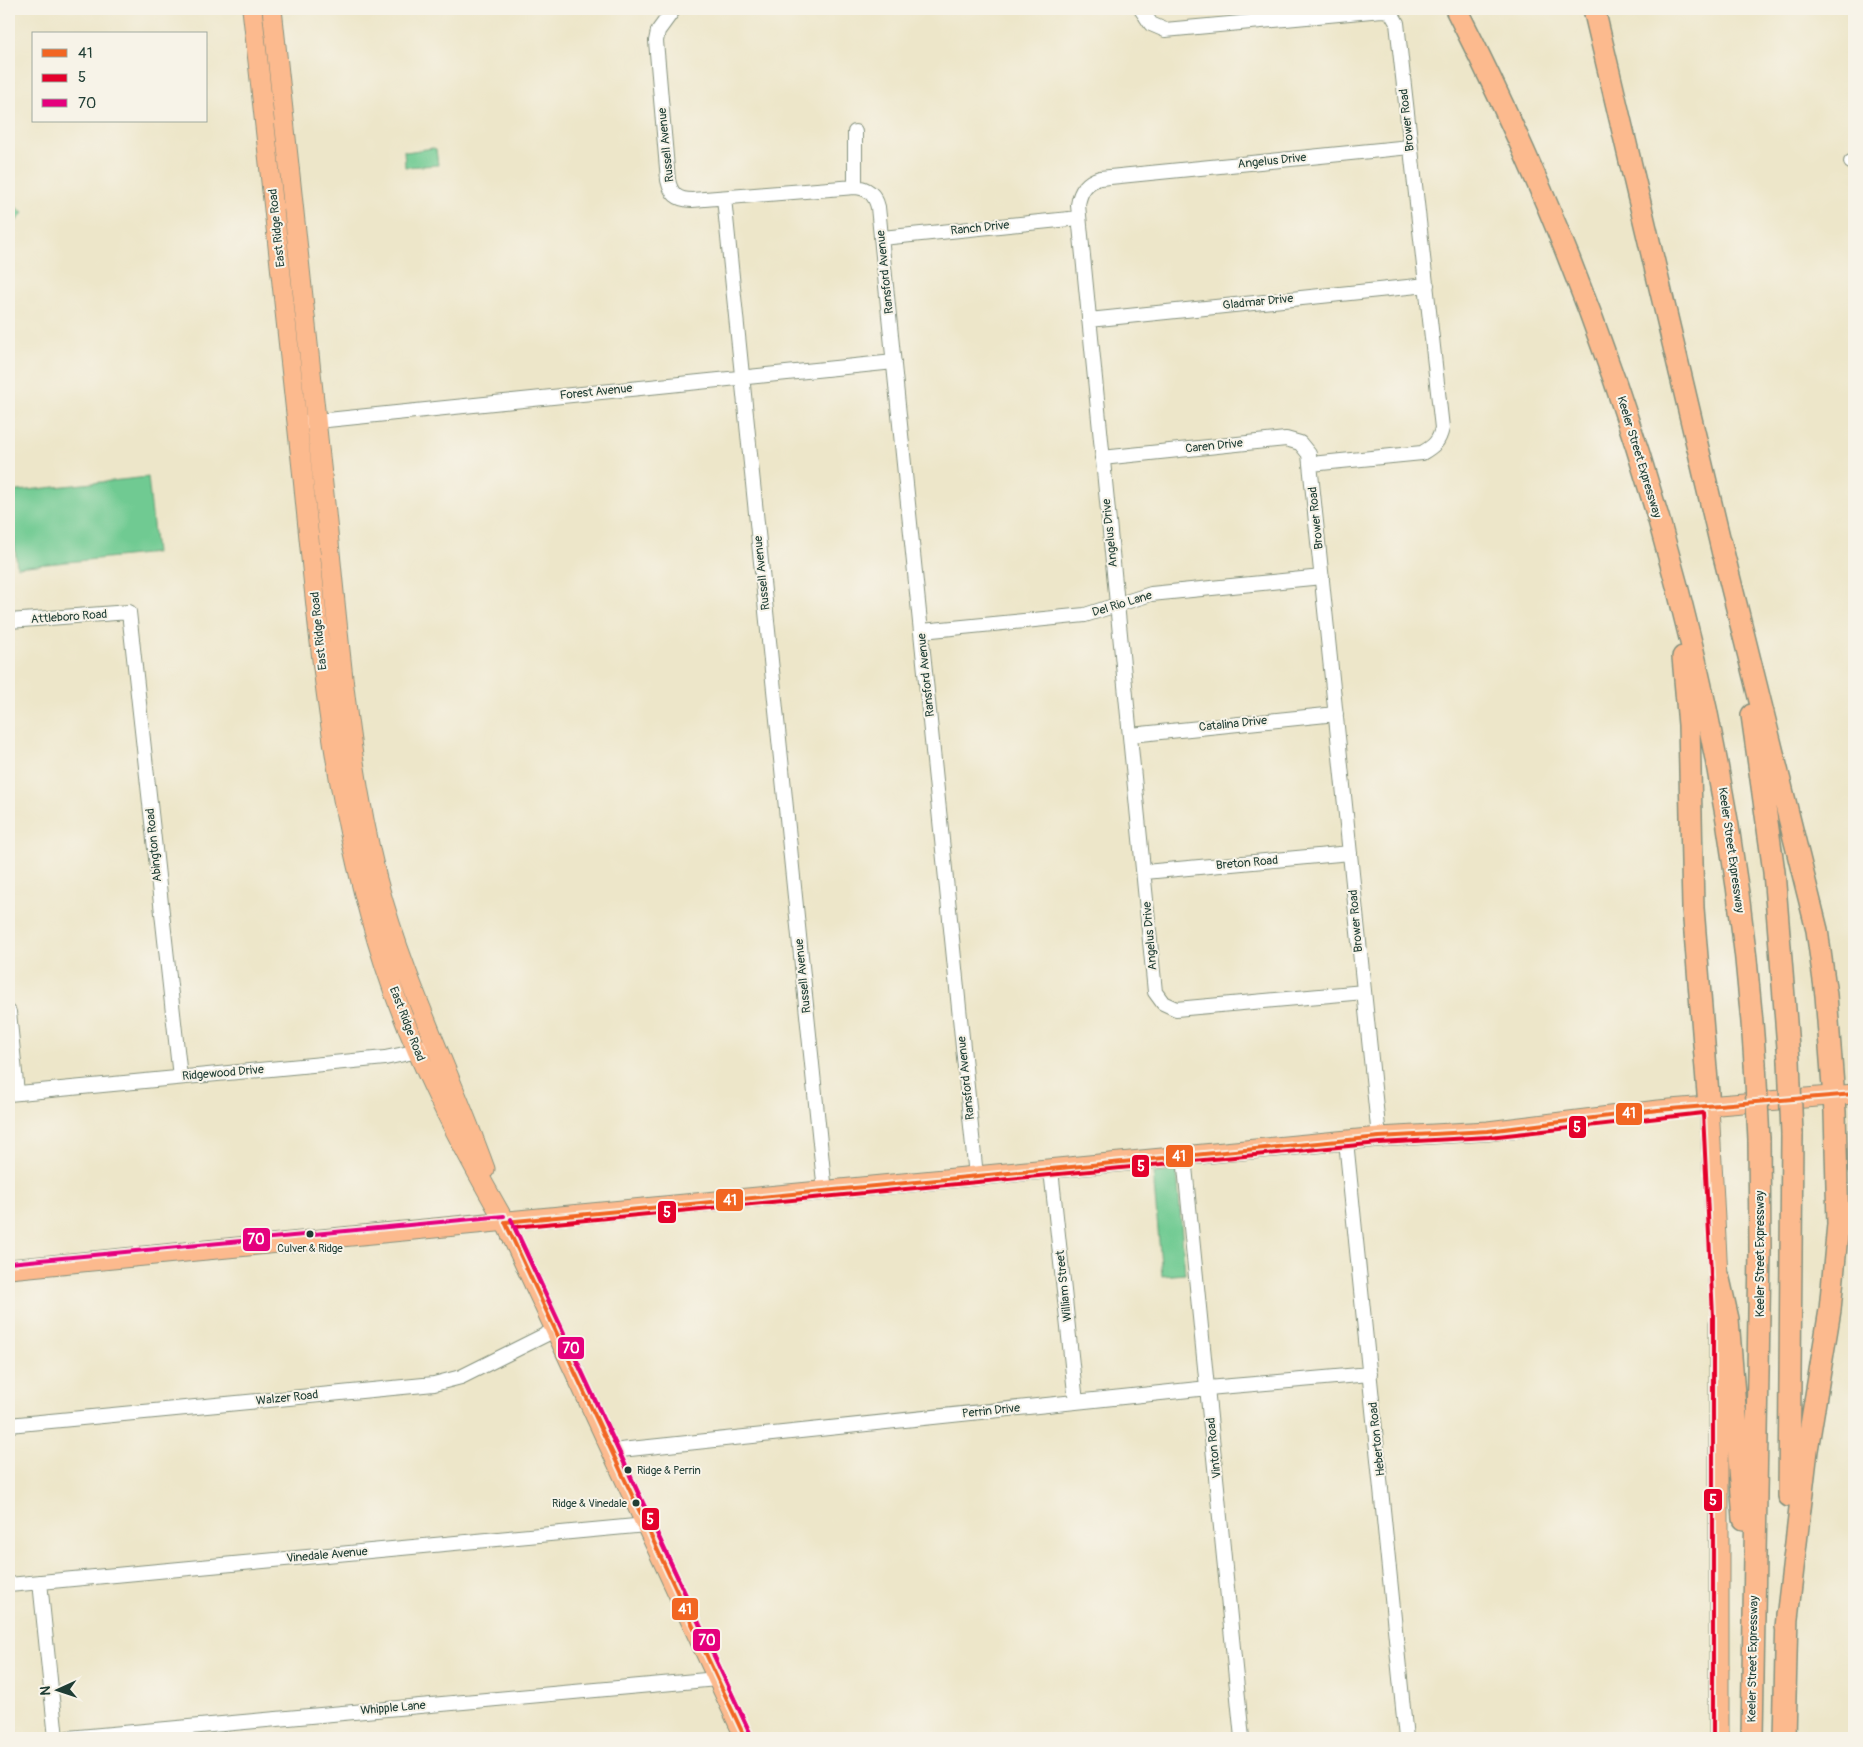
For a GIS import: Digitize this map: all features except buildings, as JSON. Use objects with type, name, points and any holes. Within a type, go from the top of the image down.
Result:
[{"type":"highway","name":"Keeler Street Expressway","points":[[1456,9],[1514,126],[1574,265],[1618,388],[1652,497],[1692,639],[1718,768],[1742,926],[1755,1063],[1759,1140],[1760,1242],[1752,1738]]},
{"type":"highway","points":[[1595,9],[1720,540],[1817,930],[1826,995],[1844,1094],[1835,1264],[1826,1339],[1807,1450],[1786,1627]]},
{"type":"highway","points":[[1652,497],[1672,591],[1686,680],[1690,725],[1693,918],[1709,1106]]},
{"type":"highway","points":[[1720,540],[1766,807],[1780,927],[1789,1060],[1792,1134],[1784,1738]]},
{"type":"highway","points":[[1718,1279],[1728,1319],[1741,1486],[1752,1715]]},
{"type":"main road","name":"East Ridge Road","points":[[252,9],[298,423],[323,676],[339,785],[352,850],[374,931],[416,1051],[459,1141],[504,1222],[745,1738]]},
{"type":"main road","name":"East Ridge Road","points":[[272,9],[343,691],[359,792],[373,861],[392,933],[473,1136],[504,1222]]},
{"type":"main road","points":[[9,1269],[825,1192],[1378,1137],[1488,1131],[1709,1106],[1844,1094]]},
{"type":"main road","points":[[1709,1106],[1718,1279],[1719,1738]]},
{"type":"street","name":"Russell Avenue","points":[[674,9],[658,32],[656,41],[669,185],[674,195],[685,200],[724,198],[825,1192]]},
{"type":"street","points":[[1141,9],[1151,24],[1165,30],[1272,14]]},
{"type":"street","name":"Brower Road","points":[[1272,14],[1382,10],[1390,11],[1397,22],[1442,428],[1440,440],[1433,447],[1422,452],[1311,464],[1378,1137]]},
{"type":"street","points":[[724,198],[855,187],[855,132]]},
{"type":"street","name":"Angelus Drive","points":[[1364,992],[1191,1009],[1168,1007],[1158,998],[1102,458],[1079,218],[1080,197],[1083,190],[1093,180],[1100,178],[1410,147]]},
{"type":"street","name":"Ransford Avenue","points":[[855,187],[868,190],[876,200],[882,238],[976,1176]]},
{"type":"street","name":"Ranch Drive","points":[[882,238],[1079,218]]},
{"type":"street","name":"Gladmar Drive","points":[[1089,320],[1427,285]]},
{"type":"street","name":"Forest Avenue","points":[[298,423],[894,362]]},
{"type":"street","name":"Caren Drive","points":[[1102,458],[1286,439],[1300,443],[1306,448],[1311,464]]},
{"type":"street","name":"Del Rio Lane","points":[[922,631],[1085,615],[1151,594],[1322,577]]},
{"type":"street","name":"Attleboro Road","points":[[9,621],[129,612]]},
{"type":"street","name":"Abington Road","points":[[129,612],[180,1077]]},
{"type":"street","name":"Catalina Drive","points":[[1131,735],[1336,714]]},
{"type":"street","name":"Breton Road","points":[[1145,872],[1350,853]]},
{"type":"street","points":[[9,1012],[13,1094]]},
{"type":"street","name":"Ridgewood Drive","points":[[13,1094],[379,1058],[416,1051],[435,1044]]},
{"type":"street","name":"Heberton Road","points":[[1346,1140],[1406,1738]]},
{"type":"street","name":"Vinton Road","points":[[1184,1157],[1242,1738]]},
{"type":"street","name":"William Street","points":[[1051,1170],[1076,1402]]},
{"type":"street","name":"Walzer Road","points":[[9,1425],[434,1384],[461,1376],[555,1330]]},
{"type":"street","name":"Perrin Drive","points":[[611,1451],[1208,1388],[1370,1374]]},
{"type":"street","name":"Vinedale Avenue","points":[[9,1585],[646,1525]]},
{"type":"street","points":[[40,1582],[56,1738]]},
{"type":"street","name":"Whipple Lane","points":[[68,1738],[718,1679]]},
{"type":"green space","points":[[436,149],[438,165],[405,167],[404,150],[406,152]]},
{"type":"green space","points":[[9,201],[23,213],[9,230]]},
{"type":"green space","points":[[148,477],[156,553],[17,567],[9,492]]},
{"type":"green space","points":[[1177,1171],[1185,1274],[1162,1276],[1153,1173]]},
{"type":"transit line","name":"41","points":[[505,1222],[1379,1137],[1488,1131],[1658,1110],[1854,1094]]},
{"type":"transit line","name":"5","points":[[751,1735],[514,1227],[1379,1143],[1489,1137],[1703,1113],[1713,1316],[1713,1738]]},
{"type":"transit line","name":"70","points":[[9,1263],[504,1216]]},
{"type":"transit line","name":"70","points":[[511,1219],[751,1735]]},
{"type":"transit line","name":"41","points":[[505,1222],[745,1738]]},
{"type":"place","name":"Culver & Ridge","points":[[310,1234]]},
{"type":"place","name":"Ridge & Perrin","points":[[628,1470]]},
{"type":"place","name":"Ridge & Vinedale","points":[[636,1503]]}]
